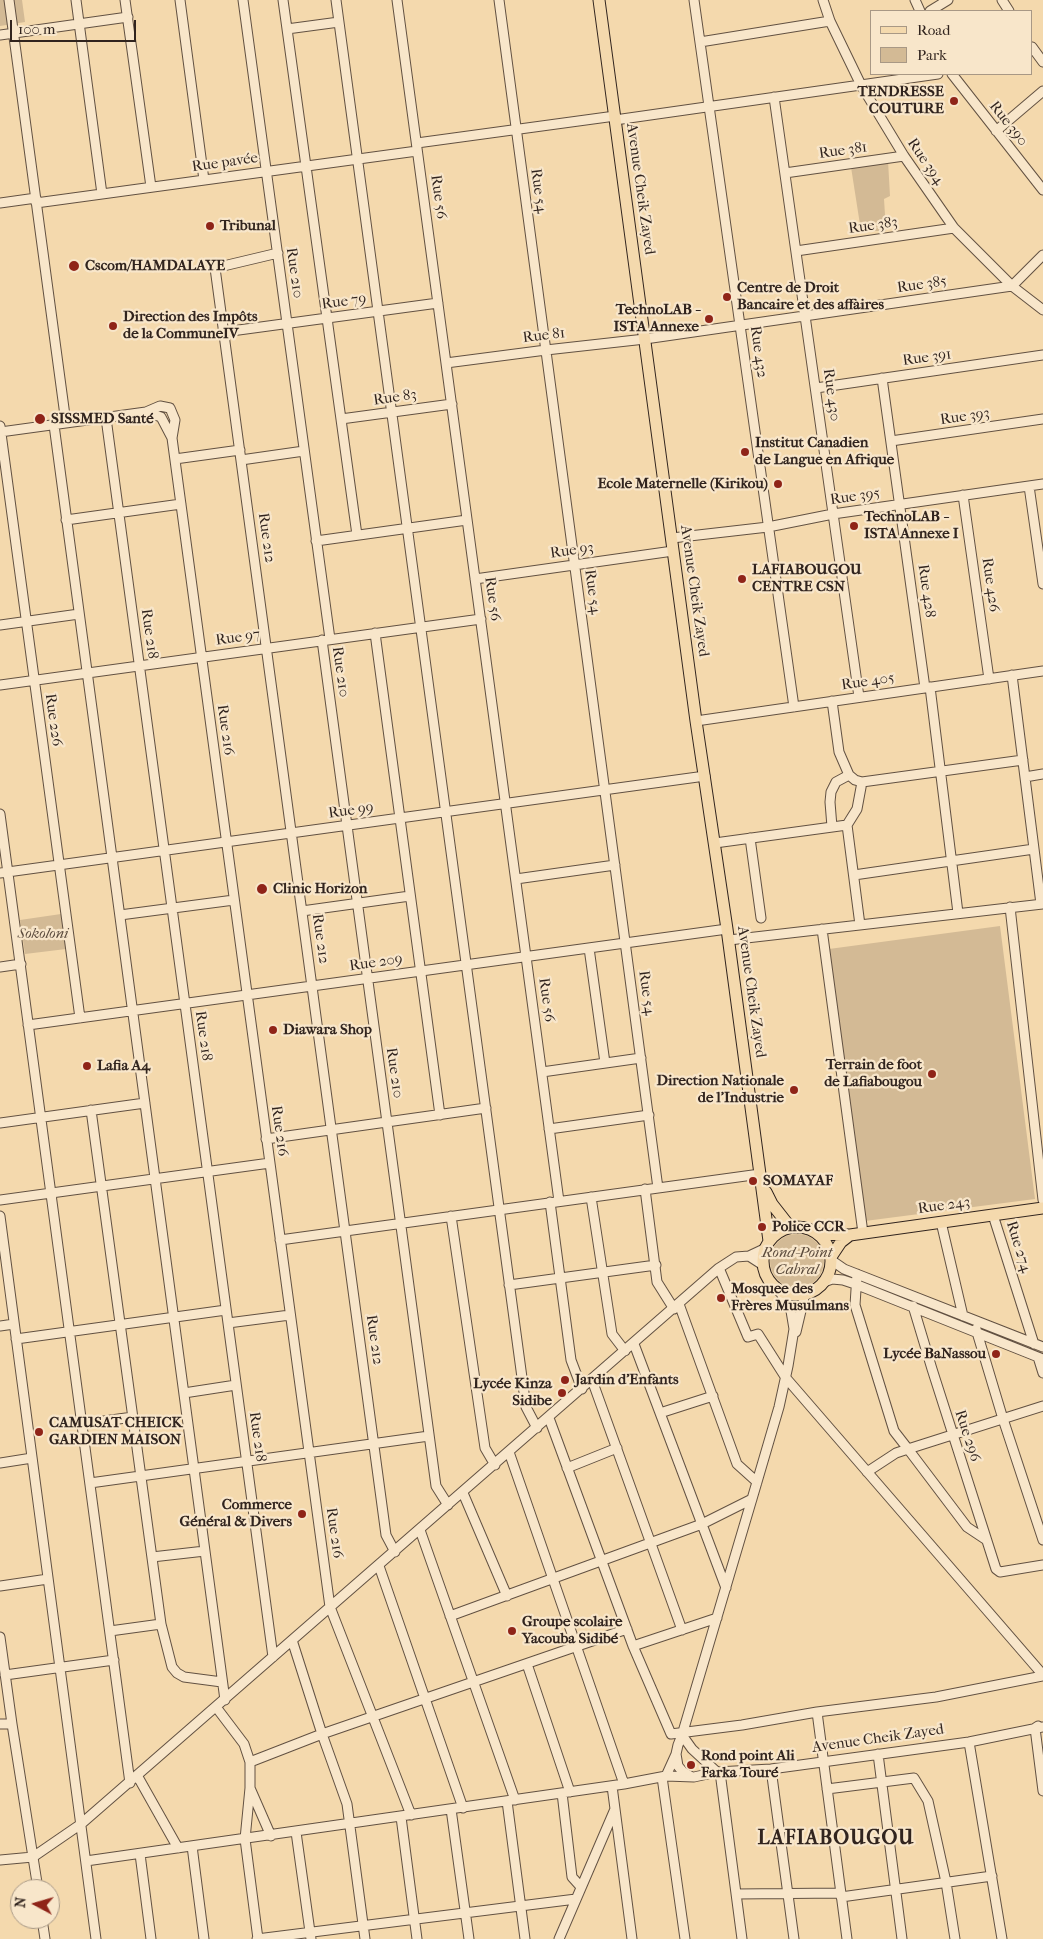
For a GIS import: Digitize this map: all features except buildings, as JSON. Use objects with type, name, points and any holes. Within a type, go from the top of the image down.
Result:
[{"type":"main road","name":"Avenue Cheik Zayed","points":[[599,0],[696,721],[728,934],[761,1179],[767,1245]]},
{"type":"main road","name":"Avenue Cheik Zayed","points":[[761,1179],[772,1204],[790,1227]]},
{"type":"main road","name":"Rue 243","points":[[818,1234],[850,1235],[1043,1208]]},
{"type":"main road","points":[[790,1227],[800,1227],[818,1234],[829,1248],[831,1258],[828,1275],[824,1282],[816,1290],[805,1294],[792,1295],[779,1290],[768,1279],[763,1265],[767,1245],[778,1232],[790,1227]]},
{"type":"main road","points":[[831,1258],[842,1242],[850,1235]]},
{"type":"street","points":[[9,0],[66,423]]},
{"type":"street","points":[[76,0],[102,194]]},
{"type":"street","points":[[125,0],[151,188]]},
{"type":"street","points":[[180,0],[204,180]]},
{"type":"street","name":"Rue 210","points":[[243,0],[316,541],[357,904],[429,1436],[436,1486],[448,1505]]},
{"type":"street","points":[[283,0],[357,535]]},
{"type":"street","points":[[336,0],[526,1407],[537,1428]]},
{"type":"street","name":"Rue 56","points":[[397,0],[542,1072],[549,1129],[560,1278],[571,1360],[582,1389]]},
{"type":"street","name":"Rue 54","points":[[498,0],[658,1188]]},
{"type":"street","name":"Rue 432","points":[[694,0],[794,707]]},
{"type":"street","name":"Rue 394","points":[[823,0],[830,21],[861,85],[904,156],[954,228],[1012,286],[1043,310]]},
{"type":"street","points":[[932,10],[948,0]]},
{"type":"street","points":[[0,35],[128,17]]},
{"type":"street","points":[[700,42],[830,21]]},
{"type":"street","points":[[287,29],[339,22]]},
{"type":"street","points":[[1033,48],[1043,62]]},
{"type":"street","points":[[615,118],[709,107],[931,75]]},
{"type":"street","name":"Rue 390","points":[[953,75],[1043,190]]},
{"type":"street","points":[[996,131],[1043,91]]},
{"type":"street","name":"Rue 430","points":[[774,97],[859,697]]},
{"type":"street","name":"Rue pavée","points":[[0,203],[36,201],[151,188],[358,159],[516,129],[615,118]]},
{"type":"street","name":"Rue 381","points":[[785,173],[904,156]]},
{"type":"street","name":"Rue 383","points":[[796,251],[954,228]]},
{"type":"street","name":"Rue 212","points":[[278,254],[215,268],[386,1535],[395,1552]]},
{"type":"street","points":[[1012,286],[1043,255]]},
{"type":"street","name":"Rue 385","points":[[645,339],[1012,286]]},
{"type":"street","name":"Rue 79","points":[[224,332],[438,303]]},
{"type":"street","name":"Rue 81","points":[[446,363],[645,339]]},
{"type":"street","name":"Rue 391","points":[[816,388],[1043,355]]},
{"type":"street","name":"Rue 428","points":[[882,378],[940,771],[958,913]]},
{"type":"street","name":"Rue 83","points":[[341,419],[452,404]]},
{"type":"street","name":"Rue 216","points":[[106,418],[146,412],[161,417],[172,438],[330,1607],[411,1815]]},
{"type":"street","points":[[0,430],[106,418]]},
{"type":"street","name":"Rue 218","points":[[106,418],[273,1657]]},
{"type":"street","name":"Rue 393","points":[[891,441],[1043,419]]},
{"type":"street","points":[[54,425],[225,1700]]},
{"type":"street","name":"Rue 226","points":[[0,430],[80,1018]]},
{"type":"street","points":[[175,459],[240,450]]},
{"type":"street","points":[[241,460],[304,451]]},
{"type":"street","name":"Rue 395","points":[[672,538],[768,527],[833,514],[1043,484]]},
{"type":"street","points":[[1029,486],[1043,584]]},
{"type":"street","name":"Rue 426","points":[[964,496],[990,679]]},
{"type":"street","points":[[66,520],[181,504]]},
{"type":"street","points":[[316,541],[467,520]]},
{"type":"street","name":"Rue 93","points":[[475,579],[674,552]]},
{"type":"street","points":[[0,625],[79,614]]},
{"type":"street","name":"Rue 97","points":[[0,685],[480,618]]},
{"type":"street","points":[[375,633],[440,1115]]},
{"type":"street","name":"Rue 405","points":[[696,721],[1043,671]]},
{"type":"street","points":[[1012,676],[1042,904]]},
{"type":"street","points":[[832,701],[839,752],[849,775],[855,780],[862,782],[1022,760]]},
{"type":"street","points":[[1025,777],[1043,774]]},
{"type":"street","points":[[832,827],[831,792],[836,782],[849,775]]},
{"type":"street","name":"Rue 99","points":[[4,872],[705,776]]},
{"type":"street","points":[[860,925],[847,825],[857,809],[862,782]]},
{"type":"street","points":[[0,814],[4,872],[21,964],[130,1783]]},
{"type":"street","points":[[715,843],[847,825]]},
{"type":"street","points":[[1032,838],[1043,836]]},
{"type":"street","points":[[750,838],[761,918]]},
{"type":"street","points":[[854,875],[1034,849]]},
{"type":"street","points":[[516,879],[615,866]]},
{"type":"street","points":[[302,911],[410,896]]},
{"type":"street","points":[[120,916],[234,900]]},
{"type":"street","name":"Rue 209","points":[[28,1025],[626,943],[728,934],[822,929],[1042,904]]},
{"type":"street","points":[[1010,907],[1043,1200]]},
{"type":"street","points":[[822,929],[863,1233]]},
{"type":"street","points":[[589,948],[605,1063]]},
{"type":"street","points":[[0,967],[21,964]]},
{"type":"street","points":[[542,1072],[641,1058]]},
{"type":"street","points":[[0,1123],[145,1103]]},
{"type":"street","points":[[266,1139],[486,1108]]},
{"type":"street","points":[[91,1110],[161,1624],[172,1667],[177,1673],[184,1677],[222,1682]]},
{"type":"street","points":[[549,1129],[649,1115]]},
{"type":"street","points":[[0,1200],[270,1163]]},
{"type":"street","points":[[280,1240],[645,1189],[761,1179]]},
{"type":"street","points":[[645,1189],[657,1282],[676,1306],[713,1396],[737,1464],[757,1482]]},
{"type":"street","points":[[592,1197],[612,1334],[625,1351]]},
{"type":"street","name":"Rue 274","points":[[993,1215],[1034,1344]]},
{"type":"street","points":[[0,1216],[96,1939]]},
{"type":"street","points":[[451,1216],[485,1448],[495,1465]]},
{"type":"street","points":[[941,1222],[963,1316]]},
{"type":"street","points":[[0,1860],[33,1857],[81,1824],[138,1777],[292,1640],[719,1268],[736,1257],[750,1256],[767,1245]]},
{"type":"street","points":[[750,1256],[763,1265]]},
{"type":"street","points":[[831,1258],[844,1269],[1043,1348]]},
{"type":"street","points":[[509,1285],[656,1265]]},
{"type":"street","points":[[549,1418],[627,1629],[669,1732],[683,1734],[817,1712],[936,1697],[1043,1676],[786,1378],[758,1334],[748,1337],[719,1268]]},
{"type":"street","points":[[857,1274],[855,1305],[894,1430],[967,1527],[985,1539]]},
{"type":"street","points":[[824,1282],[832,1279],[855,1284],[1040,1358],[1043,1373]]},
{"type":"street","points":[[685,1939],[664,1777],[683,1734],[786,1378],[794,1329],[791,1311],[779,1290]]},
{"type":"street","points":[[788,1366],[805,1294]]},
{"type":"street","name":"Rue 296","points":[[913,1306],[985,1539],[996,1568],[1000,1572],[1043,1565]]},
{"type":"street","points":[[16,1339],[226,1310]]},
{"type":"street","points":[[228,1323],[290,1315]]},
{"type":"street","points":[[978,1322],[976,1332],[1043,1540]]},
{"type":"street","points":[[0,1326],[14,1324]]},
{"type":"street","points":[[634,1344],[726,1588]]},
{"type":"street","points":[[592,1380],[682,1630]]},
{"type":"street","points":[[184,1393],[236,1386]]},
{"type":"street","points":[[660,1412],[713,1396]]},
{"type":"street","points":[[867,1472],[896,1453],[1043,1406]]},
{"type":"street","points":[[82,1424],[133,1417]]},
{"type":"street","points":[[90,1483],[429,1436]]},
{"type":"street","points":[[567,1468],[617,1448]]},
{"type":"street","points":[[509,1452],[624,1784]]},
{"type":"street","points":[[0,1462],[32,1458]]},
{"type":"street","points":[[463,1493],[506,1596]]},
{"type":"street","points":[[450,1616],[702,1524],[752,1499]]},
{"type":"street","points":[[420,1530],[473,1682],[511,1801],[520,1906],[525,1939]]},
{"type":"street","points":[[152,1558],[205,1551]]},
{"type":"street","points":[[379,1566],[463,1808]]},
{"type":"street","points":[[0,1586],[48,1579]]},
{"type":"street","points":[[634,1646],[717,1618]]},
{"type":"street","points":[[110,1631],[161,1624]]},
{"type":"street","points":[[250,1762],[322,1734],[627,1629]]},
{"type":"street","points":[[0,1638],[36,1879]]},
{"type":"street","points":[[292,1640],[345,1799],[365,1939]]},
{"type":"street","points":[[5,1675],[114,1660]]},
{"type":"street","points":[[527,1664],[566,1793],[572,1877],[582,1887]]},
{"type":"street","points":[[216,1707],[244,1744],[250,1762],[250,1788],[245,1839],[258,1939],[310,1936],[363,1926],[576,1899]]},
{"type":"street","points":[[817,1712],[847,1939]]},
{"type":"street","points":[[1043,1722],[1039,1728],[1043,1791]]},
{"type":"street","points":[[0,1724],[12,1724]]},
{"type":"street","name":"Avenue Cheik Zayed","points":[[86,1861],[463,1808],[664,1777],[696,1777],[718,1772],[771,1769],[969,1742],[1039,1728]]},
{"type":"street","points":[[683,1734],[692,1749],[718,1772],[742,1939]]},
{"type":"street","points":[[969,1742],[1002,1939]]},
{"type":"street","points":[[676,1752],[683,1747],[692,1749]]},
{"type":"street","points":[[676,1752],[678,1766],[688,1776],[696,1777],[702,1773],[703,1767],[699,1756]]},
{"type":"street","points":[[878,1754],[902,1939]]},
{"type":"street","points":[[771,1769],[794,1939]]},
{"type":"street","points":[[138,1777],[178,1848]]},
{"type":"street","points":[[827,1790],[914,1778],[928,1801],[946,1882],[954,1939]]},
{"type":"street","points":[[612,1786],[632,1939]]},
{"type":"street","points":[[250,1788],[270,1836]]},
{"type":"street","points":[[451,1809],[469,1939]]},
{"type":"street","points":[[561,1937],[615,1809]]},
{"type":"street","points":[[401,1817],[417,1939]]},
{"type":"street","points":[[296,1832],[310,1936]]},
{"type":"street","points":[[192,1846],[204,1939]]},
{"type":"street","points":[[140,1854],[151,1939]]},
{"type":"street","points":[[736,1894],[841,1895],[992,1876]]},
{"type":"green space","points":[[0,0],[22,0],[25,22],[0,26]]},
{"type":"green space","points":[[888,161],[890,196],[884,199],[886,231],[861,231],[851,167]]},
{"type":"green space","name":"Sokoloni","points":[[61,914],[66,949],[25,954],[20,920]]},
{"type":"green space","name":"Terrain de foot de Lafiabougou","points":[[1000,926],[1035,1199],[865,1221],[829,949]]},
{"type":"green space","name":"Rond-Point Cabral","points":[[792,1234],[802,1234],[812,1238],[820,1246],[824,1261],[820,1276],[812,1284],[802,1288],[792,1288],[782,1284],[774,1276],[770,1266],[770,1256],[774,1246],[782,1238]]},
{"type":"place","name":"TENDRESSE COUTURE","points":[[954,101]]},
{"type":"place","name":"Tribunal","points":[[210,226]]},
{"type":"place","name":"Cscom/HAMDALAYE","points":[[74,266]]},
{"type":"place","name":"Centre de Droit Bancaire et des affaires","points":[[727,297]]},
{"type":"place","name":"TechnoLAB - ISTA Annexe","points":[[709,319]]},
{"type":"place","name":"Direction des Impôts de la CommuneIV","points":[[113,326]]},
{"type":"place","name":"SISSMED Santé","points":[[40,419]]},
{"type":"place","name":"Institut Canadien de Langue en Afrique","points":[[745,452]]},
{"type":"place","name":"Ecole Maternelle (Kirikou)","points":[[778,484]]},
{"type":"place","name":"TechnoLAB - ISTA Annexe I","points":[[854,526]]},
{"type":"place","name":"LAFIABOUGOU CENTRE CSN","points":[[742,579]]},
{"type":"place","name":"Clinic Horizon","points":[[262,889]]},
{"type":"place","name":"Diawara Shop","points":[[273,1030]]},
{"type":"place","name":"Lafia A4","points":[[87,1066]]},
{"type":"place","name":"Terrain de foot de Lafiabougou","points":[[932,1074]]},
{"type":"place","name":"Direction Nationale de l'Industrie","points":[[794,1090]]},
{"type":"place","name":"SOMAYAF","points":[[753,1181]]},
{"type":"place","name":"Police CCR","points":[[762,1227]]},
{"type":"place","name":"Mosquee des Frères Musulmans","points":[[721,1298]]},
{"type":"place","name":"Lycée BaNassou","points":[[996,1354]]},
{"type":"place","name":"Jardin d'Enfants","points":[[565,1380]]},
{"type":"place","name":"Lycée Kinza Sidibe","points":[[562,1393]]},
{"type":"place","name":"CAMUSAT CHEICK GARDIEN MAISON","points":[[39,1432]]},
{"type":"place","name":"Commerce Général & Divers","points":[[302,1514]]},
{"type":"place","name":"Groupe scolaire Yacouba Sidibé","points":[[512,1631]]},
{"type":"place","name":"Rond point Ali Farka Touré","points":[[691,1765]]},
{"type":"district","name":"LAFIABOUGOU","points":[[836,1839]]}]
